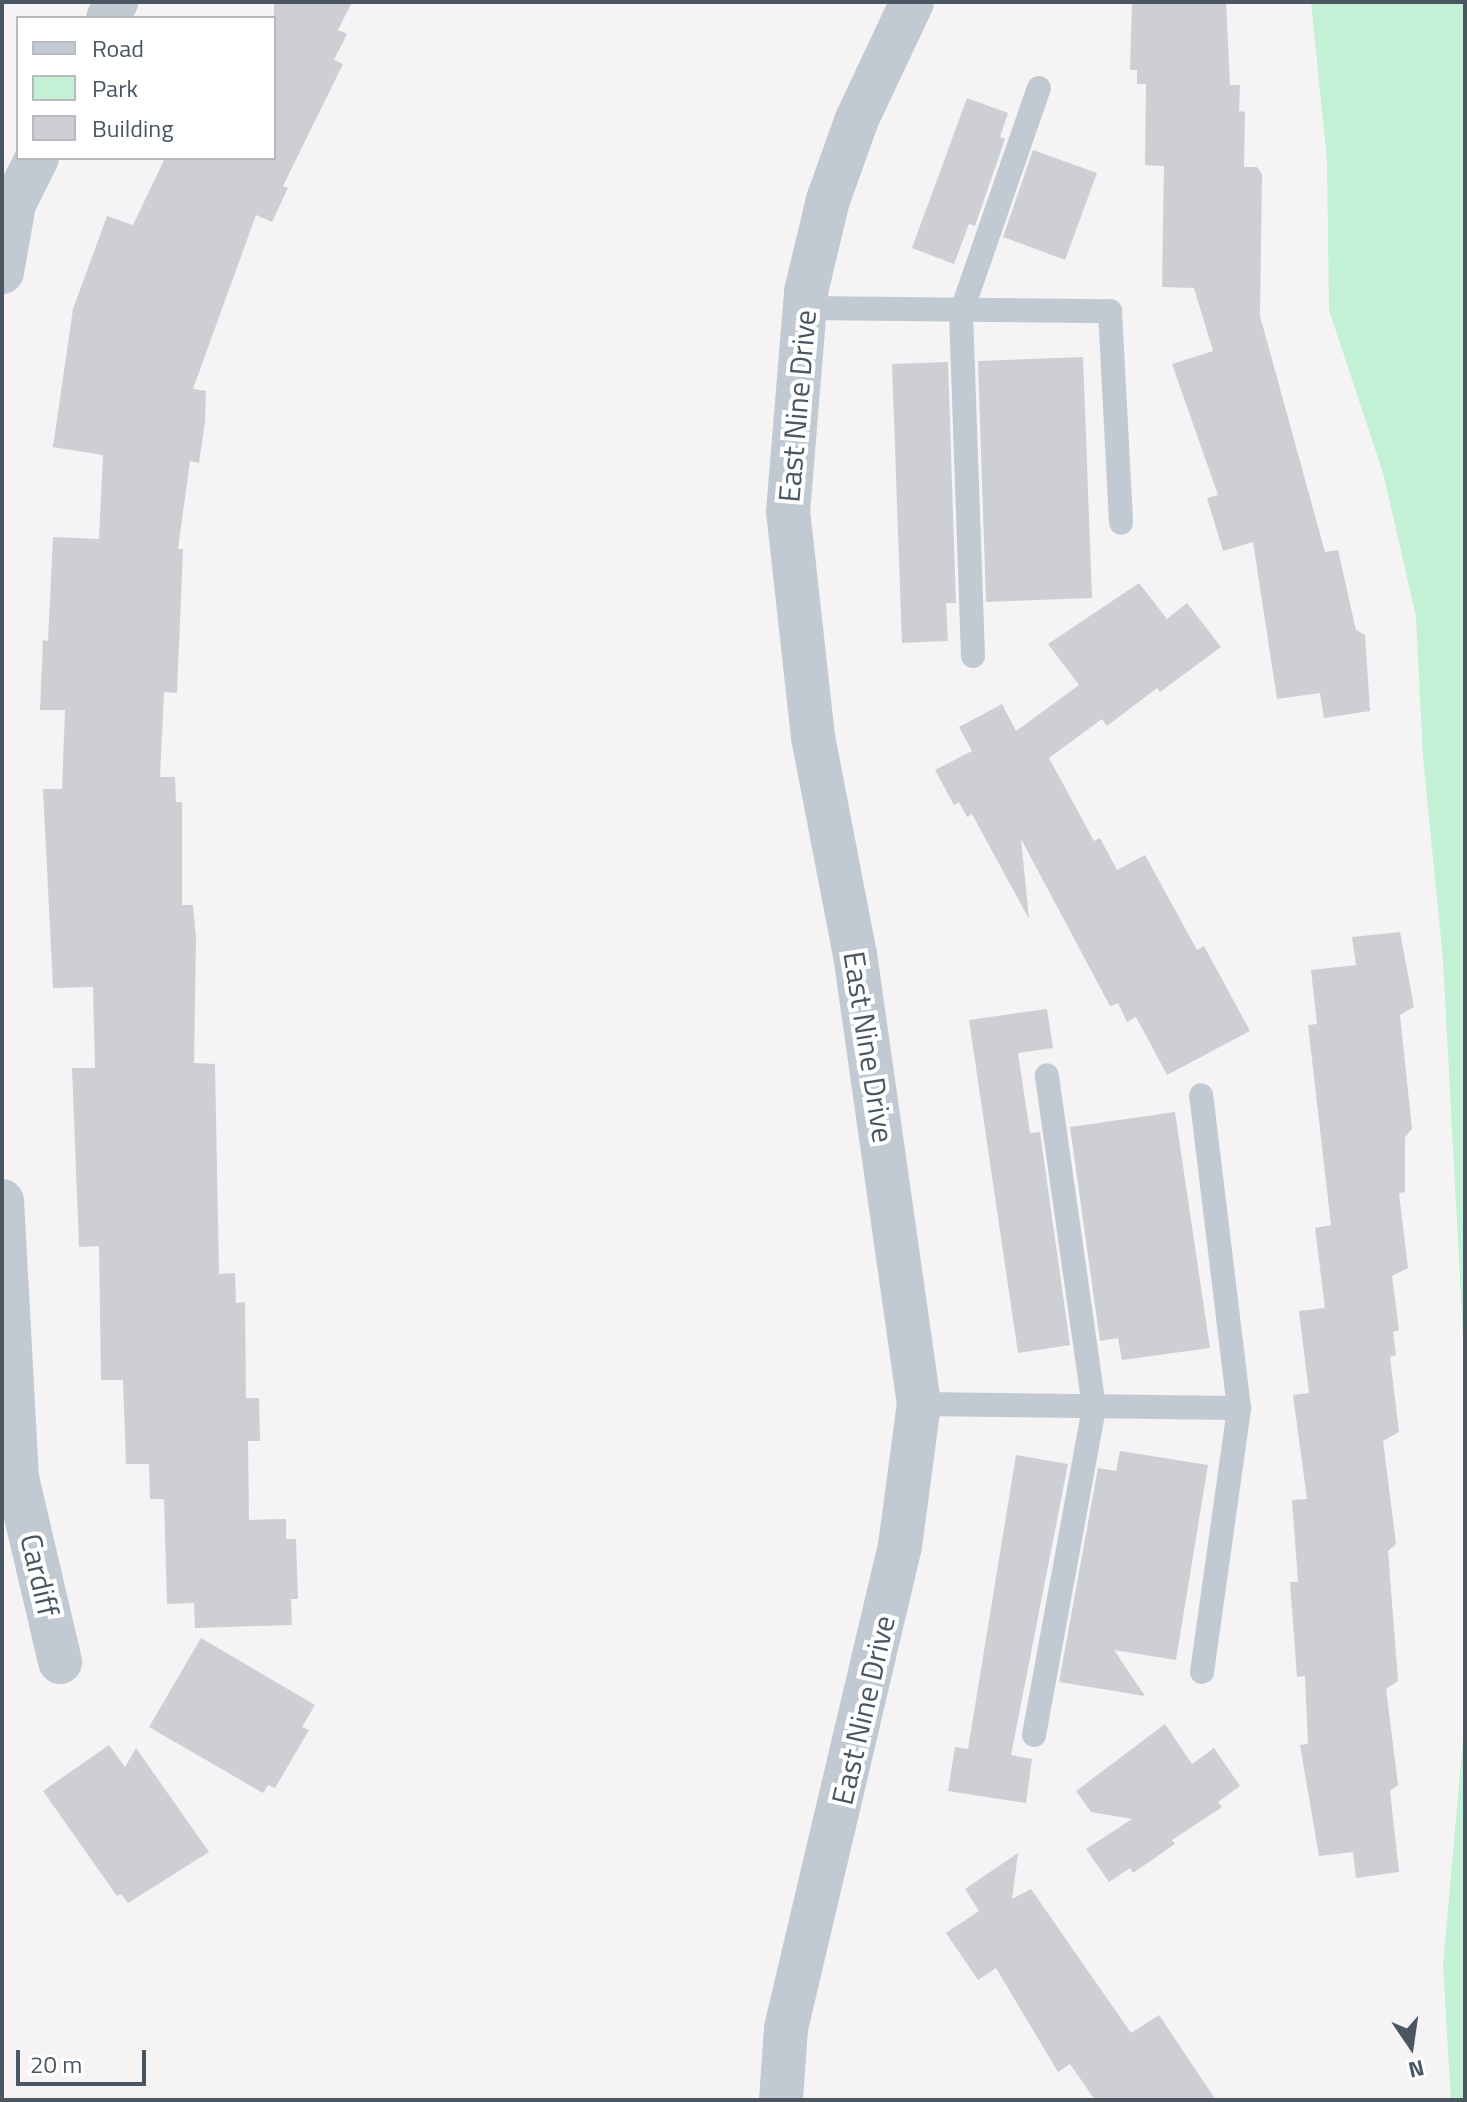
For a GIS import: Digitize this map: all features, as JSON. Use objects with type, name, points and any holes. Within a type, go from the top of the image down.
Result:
[{"type":"street","name":"East Nine Drive","points":[[781,2100],[786,2028],[900,1546],[919,1404],[857,970],[813,737],[788,512],[805,308],[828,200],[857,119],[912,2]]},
{"type":"street","points":[[2,272],[8,202],[36,160]]},
{"type":"street","name":"Cardiff","points":[[2,1201],[17,1478],[60,1662]]},
{"type":"lane","points":[[973,656],[961,313],[1039,88]]},
{"type":"lane","points":[[805,308],[961,313],[1110,311],[1121,523]]},
{"type":"lane","points":[[1034,1735],[1094,1407],[1047,1075]]},
{"type":"lane","points":[[1201,1095],[1239,1408],[1202,1672]]},
{"type":"lane","points":[[919,1404],[1239,1408]]},
{"type":"green space","points":[[1311,2],[1465,2],[1465,1373],[1443,960],[1423,757],[1416,617],[1384,476],[1329,310],[1327,160]]},
{"type":"green space","points":[[1465,1718],[1465,2100],[1451,2100],[1443,1966]]},
{"type":"building","points":[[274,2],[352,2],[338,30],[347,34],[334,60],[343,64],[283,186],[288,188],[272,222],[256,215],[193,389],[206,391],[205,422],[199,463],[190,461],[178,549],[183,549],[177,693],[164,692],[160,777],[175,777],[176,802],[182,802],[182,905],[193,905],[196,938],[194,1063],[215,1064],[219,1274],[235,1273],[236,1303],[245,1302],[246,1398],[259,1398],[260,1441],[248,1441],[249,1520],[286,1519],[286,1539],[296,1539],[298,1599],[291,1599],[292,1625],[195,1628],[194,1603],[167,1604],[164,1499],[150,1499],[149,1464],[126,1464],[123,1380],[101,1380],[99,1246],[79,1247],[72,1068],[95,1068],[93,987],[53,988],[43,789],[62,789],[65,710],[40,710],[43,640],[48,641],[53,537],[99,539],[103,455],[53,447],[73,309],[107,216],[133,225],[164,160],[276,160]]},
{"type":"building","points":[[1132,2],[1226,2],[1230,85],[1240,85],[1239,111],[1245,112],[1244,167],[1257,167],[1262,174],[1260,316],[1325,552],[1338,550],[1356,630],[1365,635],[1370,711],[1324,718],[1320,693],[1277,699],[1253,542],[1223,551],[1207,498],[1218,495],[1172,364],[1213,351],[1194,288],[1162,287],[1164,166],[1145,165],[1146,84],[1137,84],[1137,70],[1130,70]]},
{"type":"building","points":[[967,98],[1008,113],[1000,137],[1005,139],[975,226],[969,224],[954,264],[912,248]]},
{"type":"building","points":[[1033,150],[1097,173],[1065,260],[1003,237]]},
{"type":"building","points":[[1083,357],[1092,598],[986,602],[978,361]]},
{"type":"building","points":[[948,362],[956,603],[946,603],[948,641],[902,643],[892,364]]},
{"type":"building","points":[[1139,583],[1167,619],[1187,603],[1221,647],[1160,692],[1157,688],[1107,726],[1102,719],[1049,758],[1094,841],[1100,838],[1117,870],[1145,855],[1197,950],[1204,946],[1250,1031],[1167,1075],[1136,1017],[1127,1022],[1118,1003],[1110,1006],[1021,839],[1029,919],[972,814],[967,817],[959,802],[954,805],[935,770],[972,751],[959,727],[1002,704],[1016,731],[1079,685],[1048,644]]},
{"type":"building","points":[[1400,932],[1414,1007],[1400,1015],[1412,1129],[1405,1137],[1405,1192],[1399,1193],[1408,1268],[1392,1276],[1399,1330],[1393,1332],[1396,1355],[1390,1357],[1399,1432],[1383,1441],[1396,1544],[1388,1551],[1398,1681],[1386,1689],[1398,1785],[1390,1791],[1399,1872],[1356,1878],[1353,1852],[1319,1856],[1300,1745],[1308,1744],[1305,1676],[1297,1677],[1290,1582],[1298,1582],[1292,1500],[1307,1499],[1293,1395],[1309,1393],[1299,1311],[1325,1308],[1315,1228],[1331,1225],[1308,1025],[1317,1024],[1311,970],[1356,965],[1352,937]]},
{"type":"building","points":[[1047,1009],[1053,1048],[1018,1053],[1030,1133],[1040,1132],[1070,1345],[1018,1353],[969,1020]]},
{"type":"building","points":[[1175,1112],[1210,1348],[1122,1360],[1118,1338],[1100,1341],[1070,1127]]},
{"type":"building","points":[[1120,1451],[1208,1465],[1176,1660],[1114,1650],[1145,1696],[1059,1682],[1098,1468],[1116,1471]]},
{"type":"building","points":[[1016,1455],[1068,1464],[1011,1755],[1032,1759],[1026,1803],[948,1791],[955,1747],[968,1749]]},
{"type":"building","points":[[201,1638],[315,1705],[302,1727],[309,1730],[275,1788],[268,1785],[263,1793],[149,1727]]},
{"type":"building","points":[[1165,1724],[1192,1764],[1214,1748],[1240,1786],[1218,1802],[1222,1807],[1172,1840],[1175,1844],[1133,1873],[1130,1868],[1109,1882],[1086,1849],[1132,1819],[1091,1812],[1076,1791]]},
{"type":"building","points":[[109,1745],[125,1767],[136,1748],[209,1852],[128,1903],[121,1894],[117,1896],[43,1791]]},
{"type":"building","points":[[1018,1853],[1012,1899],[1031,1889],[1131,2033],[1159,2015],[1216,2100],[1095,2100],[1070,2064],[1058,2072],[996,1968],[978,1980],[946,1933],[979,1911],[965,1889]]}]
